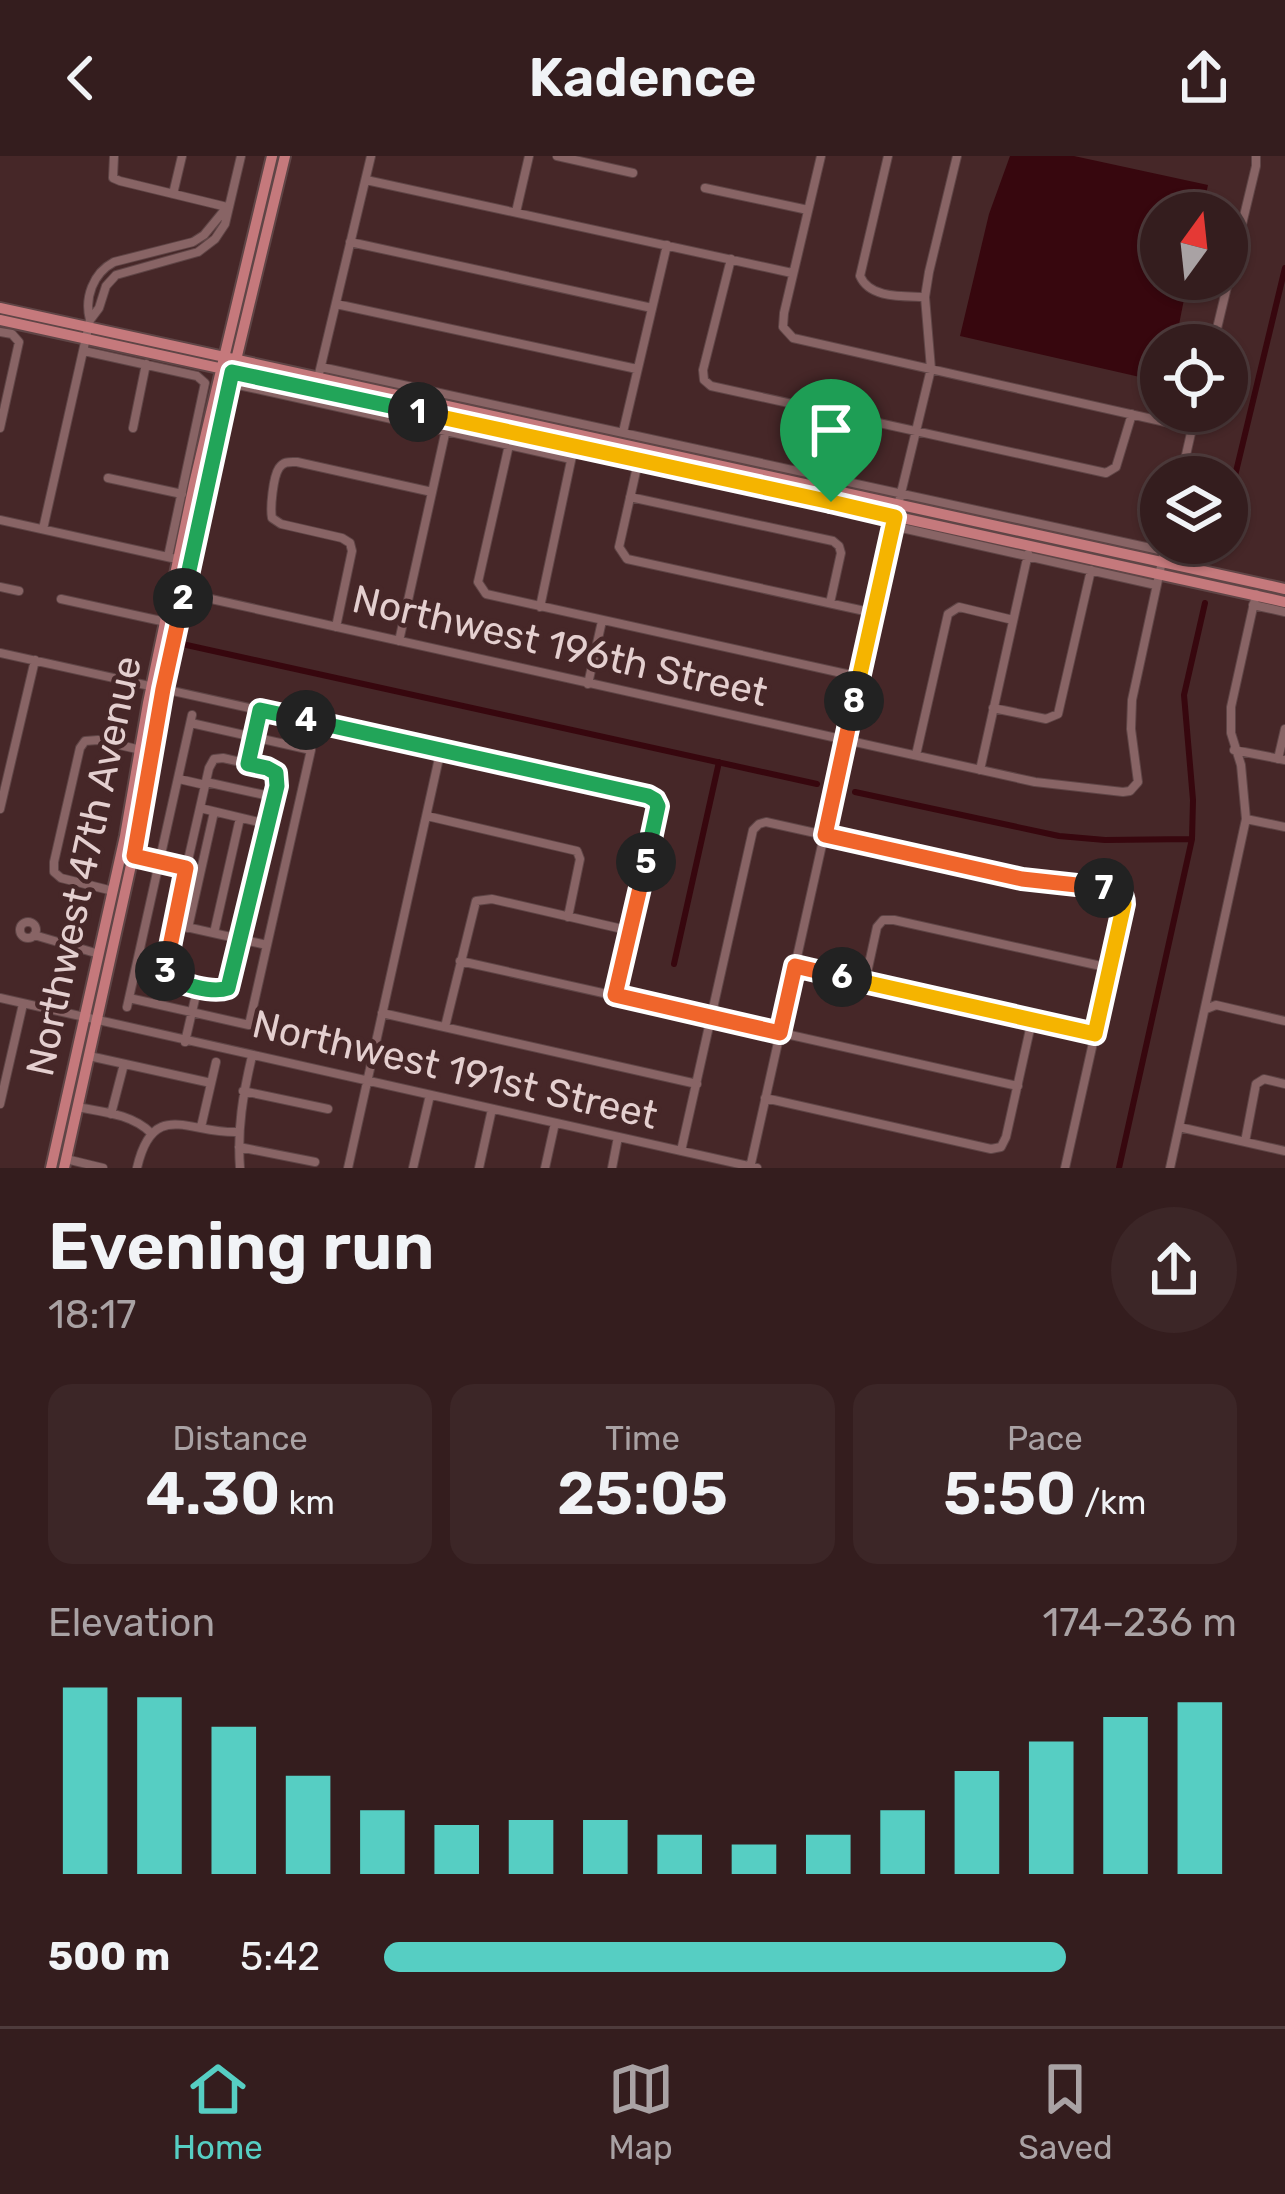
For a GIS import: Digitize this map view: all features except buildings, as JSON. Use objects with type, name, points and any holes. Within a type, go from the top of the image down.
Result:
[{"type":"main road","name":"Northwest 47th Avenue","points":[[64,1164],[89,1055],[99,954],[141,750],[184,593],[272,156]]},
{"type":"main road","name":"Northwest 47th Avenue","points":[[51,1168],[134,856],[174,558],[285,156]]},
{"type":"main road","points":[[266,180],[273,199]]},
{"type":"main road","points":[[0,308],[87,334]]},
{"type":"main road","points":[[0,320],[87,334],[449,419],[575,440],[896,510],[1030,546],[1140,560]]},
{"type":"main road","points":[[227,365],[320,372],[449,419]]},
{"type":"main road","points":[[174,558],[185,563],[188,574]]},
{"type":"main road","points":[[1164,564],[1285,602]]},
{"type":"main road","points":[[1256,595],[1285,590]]},
{"type":"main road","points":[[125,836],[134,856]]},
{"type":"main road","points":[[113,891],[122,908]]},
{"type":"street","points":[[114,156],[112,178],[227,207]]},
{"type":"street","points":[[173,194],[182,156]]},
{"type":"street","points":[[87,334],[106,286],[123,271],[184,256],[208,247],[215,239],[225,224],[241,156]]},
{"type":"street","points":[[371,156],[320,372],[575,440]]},
{"type":"street","points":[[516,212],[529,156]]},
{"type":"street","points":[[557,156],[633,173]]},
{"type":"street","points":[[820,156],[783,327],[793,338],[1140,416]]},
{"type":"street","points":[[888,156],[862,284],[870,290],[926,297]]},
{"type":"street","points":[[752,1167],[931,369],[928,272],[957,156]]},
{"type":"street","points":[[1218,324],[1256,156]]},
{"type":"street","points":[[366,179],[792,273]]},
{"type":"street","points":[[705,188],[808,210]]},
{"type":"street","points":[[43,529],[95,280],[102,268],[114,262],[193,242],[227,207]]},
{"type":"street","points":[[350,242],[652,308]]},
{"type":"street","points":[[622,432],[667,245]]},
{"type":"street","points":[[181,246],[184,256]]},
{"type":"street","points":[[730,259],[703,370],[711,386],[1106,473],[1117,467],[1132,414]]},
{"type":"street","points":[[95,280],[106,286]]},
{"type":"street","points":[[336,304],[637,370]]},
{"type":"street","points":[[0,332],[19,342],[0,428]]},
{"type":"street","points":[[87,334],[146,364],[133,428]]},
{"type":"street","name":"Northwest 47th Avenue","points":[[146,364],[197,376],[206,389],[182,494],[174,558]]},
{"type":"street","points":[[243,386],[449,419],[509,445],[622,432],[1030,546],[1091,570],[1151,564]]},
{"type":"street","points":[[399,641],[449,419]]},
{"type":"street","points":[[540,607],[575,440]]},
{"type":"street","points":[[509,445],[478,582],[486,594],[860,677]]},
{"type":"street","points":[[639,454],[619,547],[627,559],[874,613]]},
{"type":"street","points":[[336,627],[350,544],[272,518],[279,469],[297,462],[432,492]]},
{"type":"street","points":[[108,478],[182,494]]},
{"type":"street","points":[[630,497],[833,541],[841,553],[830,603]]},
{"type":"street","points":[[896,510],[1140,559]]},
{"type":"street","points":[[0,520],[174,558]]},
{"type":"street","points":[[980,770],[1030,546]]},
{"type":"street","name":"Northwest 196th Street","points":[[184,593],[1035,782],[1123,792],[1135,788],[1138,776],[1132,700],[1161,564]]},
{"type":"street","points":[[993,708],[1046,719],[1060,708],[1091,570]]},
{"type":"street","points":[[0,586],[19,591]]},
{"type":"street","points":[[1170,1168],[1246,819],[1231,707],[1256,595],[1285,612]]},
{"type":"street","points":[[61,599],[166,622]]},
{"type":"street","points":[[916,755],[948,614],[959,607],[1013,620]]},
{"type":"street","points":[[588,684],[602,621]]},
{"type":"street","points":[[0,652],[648,796],[658,806],[615,995]]},
{"type":"street","points":[[0,809],[35,660]]},
{"type":"street","points":[[248,764],[260,710]]},
{"type":"street","points":[[192,719],[254,737],[311,750],[249,1025],[128,1002],[192,719]]},
{"type":"street","points":[[1234,750],[1282,759],[1285,729]]},
{"type":"street","points":[[113,891],[62,878],[54,862],[80,748],[86,741],[98,740],[141,750]]},
{"type":"street","points":[[348,1168],[441,749]]},
{"type":"street","points":[[214,759],[248,764],[276,773],[274,798],[228,988],[220,991],[173,980],[165,975],[164,966],[214,759]]},
{"type":"street","points":[[178,779],[274,798]]},
{"type":"street","points":[[200,808],[266,824]]},
{"type":"street","points":[[188,928],[214,812]]},
{"type":"street","points":[[427,816],[577,851],[580,859],[568,917]]},
{"type":"street","points":[[214,933],[240,818]]},
{"type":"street","points":[[1246,819],[1285,827]]},
{"type":"street","points":[[681,1151],[753,830],[766,822],[1022,879],[1110,888],[1122,894],[1124,904],[1065,1168]]},
{"type":"street","points":[[134,856],[186,868]]},
{"type":"street","points":[[445,1028],[476,901],[492,899],[631,931]]},
{"type":"street","points":[[865,982],[877,927],[883,920],[1110,968]]},
{"type":"street","points":[[173,925],[267,945]]},
{"type":"street","points":[[34,935],[99,954]]},
{"type":"street","points":[[460,961],[1018,1086]]},
{"type":"street","points":[[795,966],[1095,1034]]},
{"type":"street","points":[[185,1042],[198,986]]},
{"type":"street","name":"Northwest 191st Street","points":[[0,998],[752,1167]]},
{"type":"street","points":[[0,1104],[4,1068],[23,1004]]},
{"type":"street","points":[[1207,1010],[1216,1005],[1285,1021]]},
{"type":"street","points":[[382,1013],[697,1084]]},
{"type":"street","points":[[765,1098],[992,1149],[1001,1147],[1032,1020]]},
{"type":"street","points":[[89,1055],[211,1084]]},
{"type":"street","points":[[240,1168],[238,1132],[252,1056]]},
{"type":"street","points":[[201,1127],[216,1062]]},
{"type":"street","points":[[111,1114],[124,1064]]},
{"type":"street","points":[[1245,1142],[1256,1084],[1264,1079],[1285,1084]]},
{"type":"street","points":[[244,1091],[328,1109]]},
{"type":"street","points":[[413,1168],[430,1095]]},
{"type":"street","points":[[77,1107],[140,1123],[151,1133]]},
{"type":"street","points":[[479,1168],[492,1109]]},
{"type":"street","points":[[137,1168],[151,1133],[171,1123],[238,1132]]},
{"type":"street","points":[[545,1168],[555,1123]]},
{"type":"street","points":[[1179,1127],[1285,1151]]},
{"type":"street","points":[[612,1168],[618,1137]]},
{"type":"street","points":[[239,1147],[315,1162]]},
{"type":"street","points":[[64,1164],[103,1168]]},
{"type":"shaded area","points":[[1010,156],[1074,156],[1208,185],[1206,192],[1140,192],[1140,300],[1184,300],[1179,324],[1140,324],[1140,377],[960,336],[989,214]]},
{"type":"waterway","points":[[1240,456],[1285,268]]},
{"type":"waterway","points":[[1119,1168],[1192,839],[1184,695],[1205,603]]},
{"type":"waterway","points":[[182,644],[817,784]]},
{"type":"waterway","points":[[674,964],[719,762]]},
{"type":"waterway","points":[[855,792],[1059,836],[1192,839]]},
{"type":"route","points":[[232,372],[831,502],[895,517],[825,835],[1022,879],[1117,890],[1124,904],[1095,1034],[795,966],[780,1033],[615,995],[658,806],[655,800],[260,710],[248,764],[276,773],[277,786],[232,981],[220,991],[165,975],[186,868],[134,856],[163,689],[232,372]]}]
